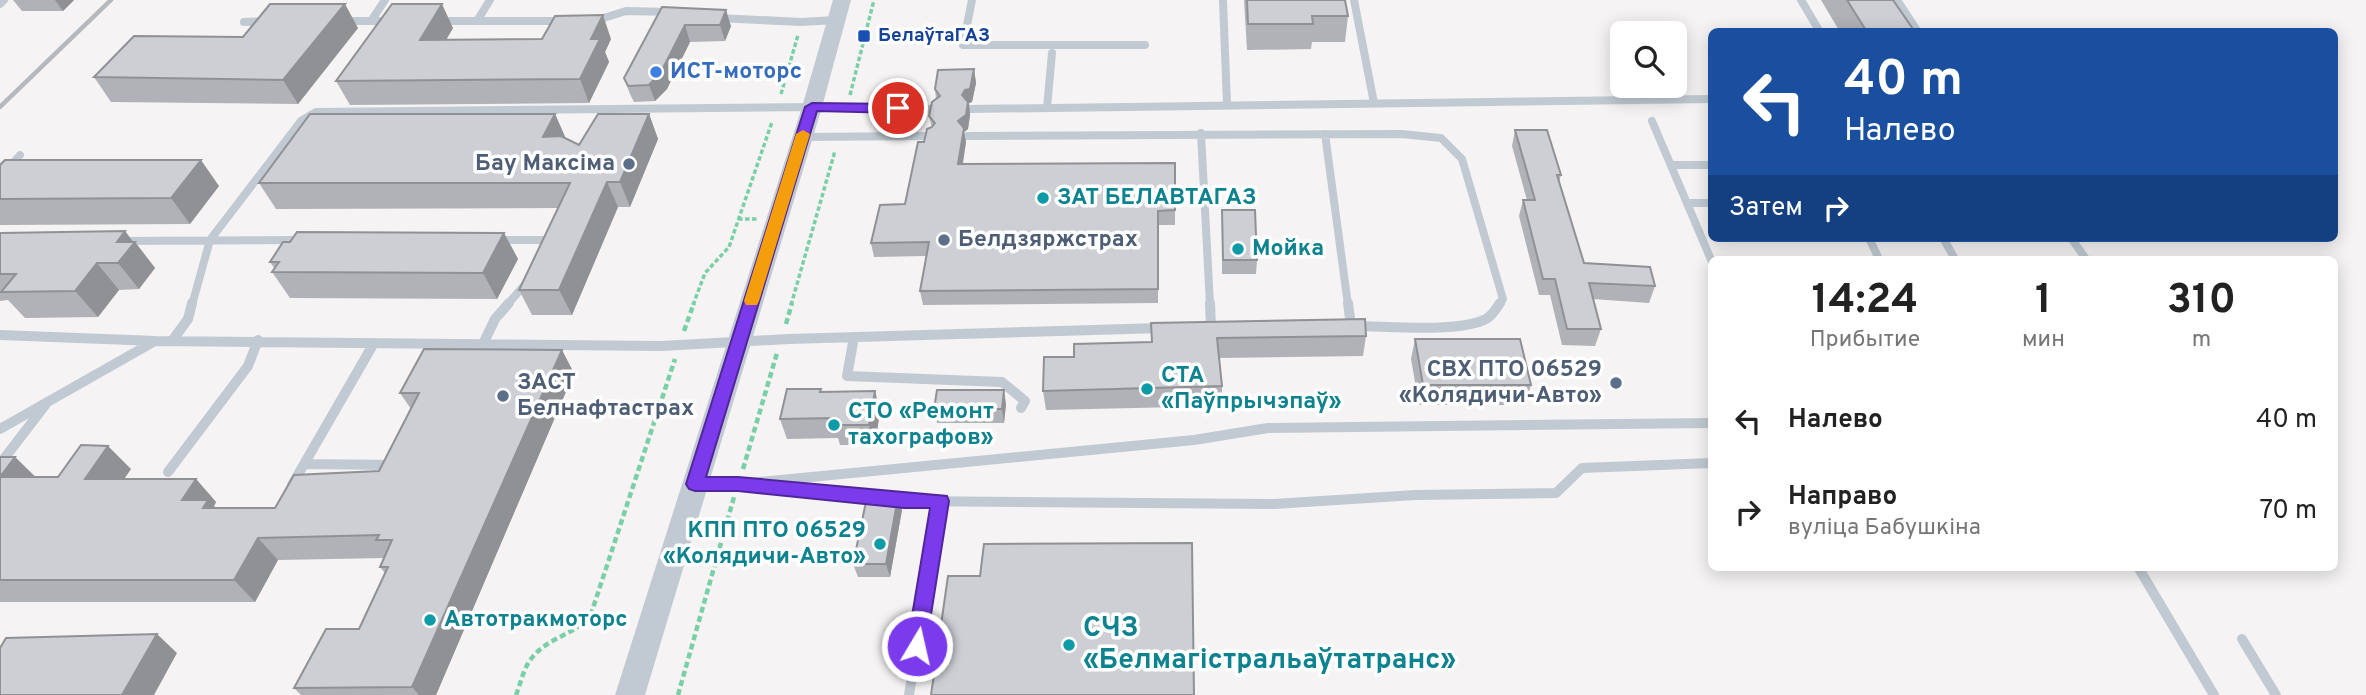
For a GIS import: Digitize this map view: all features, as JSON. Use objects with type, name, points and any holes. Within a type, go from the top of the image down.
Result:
[{"type":"street","points":[[630,695],[812,107],[842,0]]},
{"type":"lane","points":[[0,4],[4,0]]},
{"type":"lane","points":[[371,21],[386,0]]},
{"type":"lane","points":[[477,21],[490,0]]},
{"type":"lane","points":[[972,0],[963,45],[1145,46]]},
{"type":"lane","points":[[1223,0],[1227,105]]},
{"type":"lane","points":[[1353,0],[1374,103]]},
{"type":"lane","points":[[1801,0],[1818,28]]},
{"type":"lane","points":[[1897,0],[1915,28]]},
{"type":"lane","points":[[584,21],[597,21],[626,11],[659,10],[687,15]]},
{"type":"lane","points":[[714,18],[801,22],[836,20]]},
{"type":"lane","points":[[244,22],[282,21]]},
{"type":"lane","points":[[332,21],[397,21]]},
{"type":"lane","points":[[424,21],[570,21]]},
{"type":"lane","points":[[1047,108],[1052,53]]},
{"type":"lane","points":[[971,108],[1708,99]]},
{"type":"lane","points":[[172,341],[188,319],[210,240],[301,121],[316,112],[812,107],[936,109]]},
{"type":"lane","points":[[1652,121],[1709,256]]},
{"type":"lane","points":[[1201,133],[1211,327]]},
{"type":"lane","points":[[967,136],[1201,133],[1402,134],[1441,138],[1462,159],[1503,299],[1496,312],[1483,321],[1440,326],[1338,326]]},
{"type":"lane","points":[[1325,134],[1351,326]]},
{"type":"lane","points":[[802,136],[931,136]]},
{"type":"lane","points":[[0,178],[20,155]]},
{"type":"lane","points":[[1671,165],[1708,165]]},
{"type":"lane","points":[[1687,203],[1708,203]]},
{"type":"lane","points":[[112,241],[318,240]]},
{"type":"lane","points":[[493,240],[547,240],[536,263]]},
{"type":"lane","points":[[483,344],[495,319],[526,285],[531,274]]},
{"type":"lane","points":[[1197,327],[1223,327]]},
{"type":"lane","points":[[0,335],[156,341],[661,346],[739,341],[1169,328]]},
{"type":"lane","points":[[854,337],[847,376],[1002,382],[1025,401],[1021,408]]},
{"type":"lane","points":[[168,472],[248,366],[258,340]]},
{"type":"lane","points":[[0,429],[156,341]]},
{"type":"lane","points":[[286,495],[374,343]]},
{"type":"lane","points":[[0,464],[49,401]]},
{"type":"lane","points":[[695,484],[738,484],[1194,440],[1268,428],[1708,423]]},
{"type":"lane","points":[[738,484],[904,501],[1274,504],[1415,495],[1556,493],[1582,468],[1708,463]]},
{"type":"lane","points":[[304,464],[402,465]]},
{"type":"lane","points":[[909,695],[940,501]]},
{"type":"lane","points":[[2140,571],[2214,695]]},
{"type":"lane","points":[[2242,639],[2276,695]]},
{"type":"building","points":[[1247,0],[1345,0],[1348,16],[1312,16],[1313,24],[1248,24]]},
{"type":"building","points":[[1847,0],[1893,0],[1912,28],[1864,28]]},
{"type":"building","points":[[270,4],[345,4],[283,80],[94,77],[134,36],[243,37]]},
{"type":"building","points":[[392,4],[442,4],[420,40],[542,39],[555,16],[603,15],[591,39],[600,39],[580,79],[336,81]]},
{"type":"building","points":[[662,7],[726,10],[720,25],[685,25],[661,72],[649,85],[628,86],[624,78]]},
{"type":"building","name":"ЗАТ БЕЛАВТАГАЗ","points":[[974,69],[970,89],[965,90],[962,95],[968,102],[966,115],[958,121],[964,128],[958,164],[1175,163],[1175,210],[1158,211],[1158,289],[920,291],[929,242],[871,243],[880,205],[905,204],[918,142],[924,142],[927,129],[935,123],[929,116],[932,102],[940,96],[935,89],[938,70]]},
{"type":"building","points":[[310,114],[555,114],[543,137],[561,136],[579,145],[598,114],[649,114],[620,182],[607,182],[559,290],[519,290],[570,183],[259,183]]},
{"type":"building","points":[[1515,130],[1547,130],[1561,175],[1557,175],[1584,263],[1650,267],[1655,286],[1589,283],[1601,329],[1567,329],[1555,279],[1543,279],[1523,200],[1535,200]]},
{"type":"building","points":[[5,160],[201,160],[171,198],[0,199],[0,165]]},
{"type":"building","name":"Мойка","points":[[1222,210],[1255,210],[1257,260],[1223,260]]},
{"type":"building","points":[[125,231],[117,242],[135,242],[118,263],[97,263],[75,291],[1,292],[16,274],[0,274],[0,233]]},
{"type":"building","points":[[297,232],[504,233],[483,273],[272,272],[279,262],[270,262],[283,242],[290,242]]},
{"type":"building","points":[[1365,319],[1366,336],[1217,338],[1222,386],[1043,391],[1044,357],[1074,357],[1074,344],[1152,342],[1151,323]]},
{"type":"building","points":[[1415,339],[1520,339],[1531,385],[1423,385]]},
{"type":"building","points":[[424,349],[562,350],[412,687],[294,688],[326,629],[359,629],[388,567],[380,567],[392,540],[376,540],[379,535],[258,538],[234,580],[0,580],[0,477],[58,477],[81,445],[108,446],[85,479],[196,479],[182,500],[208,500],[203,508],[275,508],[294,475],[379,471],[419,393],[400,393]]},
{"type":"building","points":[[787,389],[821,389],[820,392],[875,391],[869,425],[834,425],[835,418],[780,419]]},
{"type":"building","points":[[937,390],[1004,390],[1002,409],[934,409]]},
{"type":"building","points":[[0,457],[15,457],[0,477]]},
{"type":"building","name":"КПП ПТО 06529 «Колядичи-Авто»","points":[[867,497],[898,497],[886,564],[853,564]]},
{"type":"building","name":"СЧЗ «Белмагістральаўтатранс»","points":[[1192,543],[1194,695],[931,695],[948,576],[980,576],[984,544]]},
{"type":"building","points":[[157,634],[122,695],[0,695],[0,648],[6,638]]},
{"type":"railway","points":[[0,107],[111,0]]},
{"type":"slow traffic","points":[[752,301],[803,134]]},
{"type":"place","name":"БелаўтаГАЗ","points":[[864,36]]},
{"type":"place","name":"ИСТ-моторс","points":[[656,72]]},
{"type":"place","name":"Бау Максіма","points":[[629,164]]},
{"type":"place","name":"ЗАТ БЕЛАВТАГАЗ","points":[[1043,198]]},
{"type":"place","name":"Белдзяржстрах","points":[[944,240]]},
{"type":"place","name":"Мойка","points":[[1238,249]]},
{"type":"place","name":"СВХ ПТО 06529 «Колядичи-Авто»","points":[[1616,383]]},
{"type":"place","name":"СТА «Паўпрычэпаў»","points":[[1147,389]]},
{"type":"place","name":"ЗАСТ Белнафтастрах","points":[[503,396]]},
{"type":"place","name":"СТО «Ремонт тахографов»","points":[[834,425]]},
{"type":"place","name":"КПП ПТО 06529 «Колядичи-Авто»","points":[[880,544]]},
{"type":"place","name":"Автотракмоторс","points":[[430,620]]},
{"type":"place","name":"СЧЗ «Белмагістральаўтатранс»","points":[[1069,645]]},
{"type":"route","points":[[898,108],[812,107],[695,484],[738,484],[904,501],[940,501],[917,646]]}]
